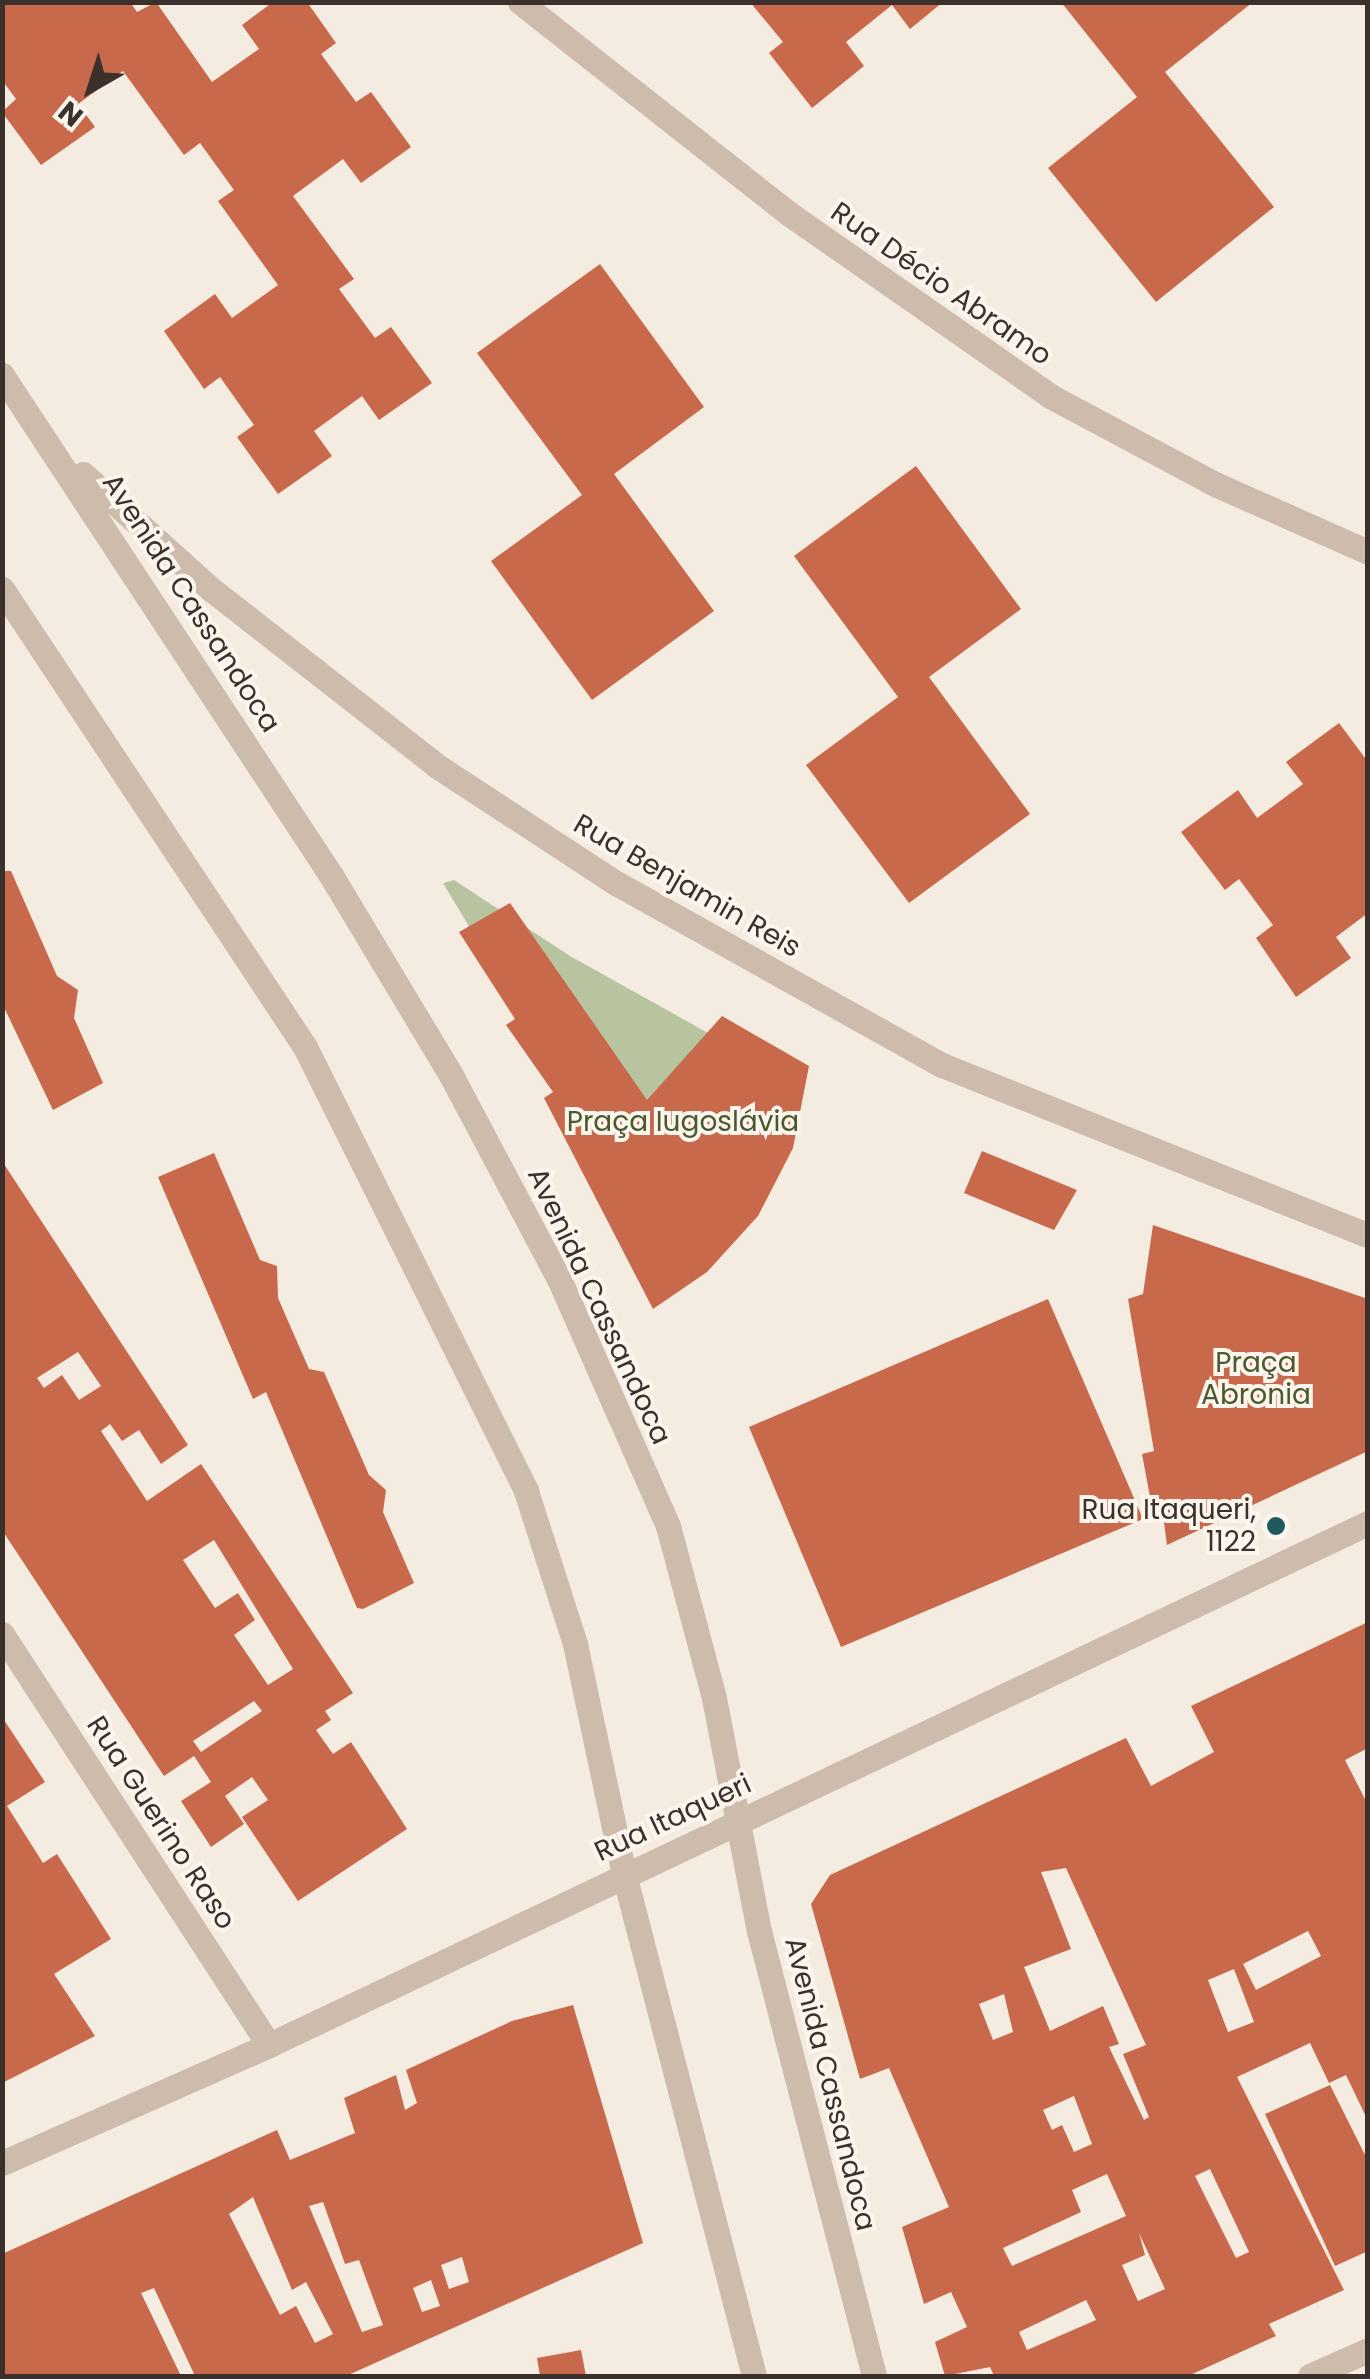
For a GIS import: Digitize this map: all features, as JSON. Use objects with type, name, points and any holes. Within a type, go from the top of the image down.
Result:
[{"type":"street","name":"Rua Décio Abramo","points":[[520,2],[788,213],[1050,396],[1217,485],[1368,552]]},
{"type":"street","name":"Avenida Cassandoca","points":[[2,376],[59,452],[332,877],[452,1077],[560,1280],[668,1526],[714,1698],[735,1822],[874,2376]]},
{"type":"street","name":"Rua Benjamin Reis","points":[[59,452],[212,590],[374,718],[514,819],[616,883],[942,1065],[1368,1236]]},
{"type":"street","points":[[2,590],[305,1047],[526,1491],[575,1644],[624,1874],[754,2376]]},
{"type":"street","name":"Rua Itaqueri","points":[[2,2163],[269,2044],[1368,1523]]},
{"type":"street","name":"Rua Guerino Raso","points":[[2,1634],[269,2044]]},
{"type":"street","points":[[1310,2376],[1368,2350]]},
{"type":"green space","points":[[454,880],[570,956],[787,1077],[749,1193],[510,995],[443,883]]},
{"type":"building","points":[[2,2],[130,2],[137,12],[156,2],[212,82],[259,49],[242,25],[273,2],[307,2],[336,43],[321,54],[356,102],[371,92],[411,147],[361,183],[343,159],[293,196],[354,279],[339,289],[375,338],[391,327],[432,383],[379,420],[362,396],[314,431],[332,456],[278,494],[237,437],[254,425],[220,377],[204,389],[164,331],[215,294],[232,318],[278,285],[218,201],[234,190],[200,143],[184,155],[123,71],[78,104],[95,127],[41,165],[2,112],[16,99],[2,80]]},
{"type":"building","points":[[750,2],[943,2],[910,29],[892,5],[846,42],[864,66],[812,108],[769,53],[783,42]]},
{"type":"building","points":[[1061,2],[1253,2],[1165,72],[1274,207],[1156,302],[1048,168],[1137,97]]},
{"type":"building","points":[[600,264],[704,407],[614,474],[714,611],[592,700],[491,561],[582,495],[477,353]]},
{"type":"building","points":[[916,466],[1021,609],[929,677],[1030,814],[909,903],[806,765],[898,697],[794,556]]},
{"type":"building","points":[[1339,723],[1368,762],[1368,913],[1336,937],[1351,958],[1296,997],[1256,938],[1273,925],[1239,879],[1225,890],[1181,832],[1238,790],[1257,818],[1303,784],[1286,762]]},
{"type":"building","points":[[2,871],[11,871],[57,976],[78,990],[74,1018],[103,1083],[53,1110],[2,1003]]},
{"type":"building","name":"Praça Iugoslávia","points":[[510,903],[647,1100],[722,1016],[809,1066],[793,1148],[758,1216],[707,1272],[653,1309],[544,1098],[553,1092],[506,1025],[515,1019],[459,932]]},
{"type":"building","points":[[982,1151],[1077,1190],[1054,1230],[964,1193]]},
{"type":"building","points":[[214,1153],[260,1260],[277,1266],[278,1298],[309,1369],[324,1372],[369,1475],[386,1490],[383,1512],[414,1583],[363,1609],[357,1608],[266,1392],[253,1399],[158,1177]]},
{"type":"building","points":[[2,1161],[188,1445],[161,1464],[139,1430],[122,1441],[110,1424],[101,1431],[147,1501],[201,1464],[353,1693],[325,1711],[331,1720],[316,1730],[333,1754],[351,1742],[407,1829],[298,1901],[242,1817],[268,1800],[252,1777],[225,1796],[244,1824],[211,1847],[181,1801],[211,1782],[194,1756],[164,1776],[2,1530]],"holes":[[[78,1352],[101,1386],[79,1400],[62,1375],[44,1388],[37,1378]],[[214,1540],[293,1669],[268,1685],[234,1635],[255,1620],[238,1593],[215,1608],[183,1560]],[[254,1701],[262,1711],[201,1752],[193,1741]]]},
{"type":"building","name":"Praça Abronia","points":[[1153,1225],[1368,1299],[1368,1451],[1167,1545],[1163,1515],[1154,1518],[1142,1454],[1154,1451],[1128,1299],[1143,1294]]},
{"type":"building","points":[[1048,1299],[1143,1519],[841,1647],[749,1427]]},
{"type":"building","points":[[1368,1622],[1368,1748],[1345,1760],[1368,1805],[1368,2121],[1346,2075],[1329,2083],[1310,2043],[1237,2077],[1344,2290],[1269,2324],[1276,2336],[1188,2376],[994,2376],[990,2367],[945,2376],[935,2342],[967,2327],[951,2292],[924,2304],[902,2227],[949,2207],[889,2068],[860,2079],[811,1904],[830,1875],[1126,1738],[1151,1786],[1214,1752],[1191,1706]],"holes":[[[1066,1868],[1146,2045],[1123,2054],[1149,2117],[1144,2120],[1109,2047],[1119,2044],[1103,2006],[1050,2031],[1024,1967],[1071,1949],[1041,1872]],[[1308,1931],[1321,1956],[1256,1990],[1243,1964]],[[1234,1969],[1254,2022],[1228,2032],[1208,1980]],[[1004,1994],[1013,2032],[993,2040],[979,2004]],[[1074,2096],[1092,2144],[1074,2152],[1062,2125],[1052,2130],[1043,2110]],[[1210,2169],[1249,2252],[1236,2258],[1195,2176]],[[1107,2174],[1126,2216],[1012,2266],[1003,2248],[1081,2212],[1072,2190]],[[1139,2233],[1165,2289],[1138,2301],[1122,2265],[1145,2255]],[[1086,2300],[1096,2320],[1027,2350],[1019,2332]]]},
{"type":"building","points":[[2,1717],[45,1782],[7,1806],[43,1863],[57,1854],[111,1939],[54,1974],[95,2036],[2,2083]]},
{"type":"building","points":[[573,2005],[643,2243],[346,2376],[195,2376],[154,2288],[141,2293],[181,2376],[2,2376],[2,2254],[277,2130],[290,2160],[355,2133],[344,2098],[396,2075],[405,2110],[417,2103],[406,2070],[512,2021]],"holes":[[[253,2197],[292,2290],[306,2282],[333,2334],[315,2343],[296,2306],[280,2315],[229,2214]],[[323,2202],[345,2264],[359,2260],[383,2325],[362,2332],[309,2206]],[[462,2257],[469,2282],[449,2289],[441,2265]],[[431,2280],[440,2306],[422,2312],[413,2288]]]},
{"type":"building","points":[[1330,2085],[1368,2161],[1368,2251],[1335,2266],[1265,2114]]},
{"type":"building","points":[[581,2350],[586,2376],[540,2376],[537,2358]]},
{"type":"place","name":"Rua Itaqueri, 1122","points":[[1276,1526]]}]
